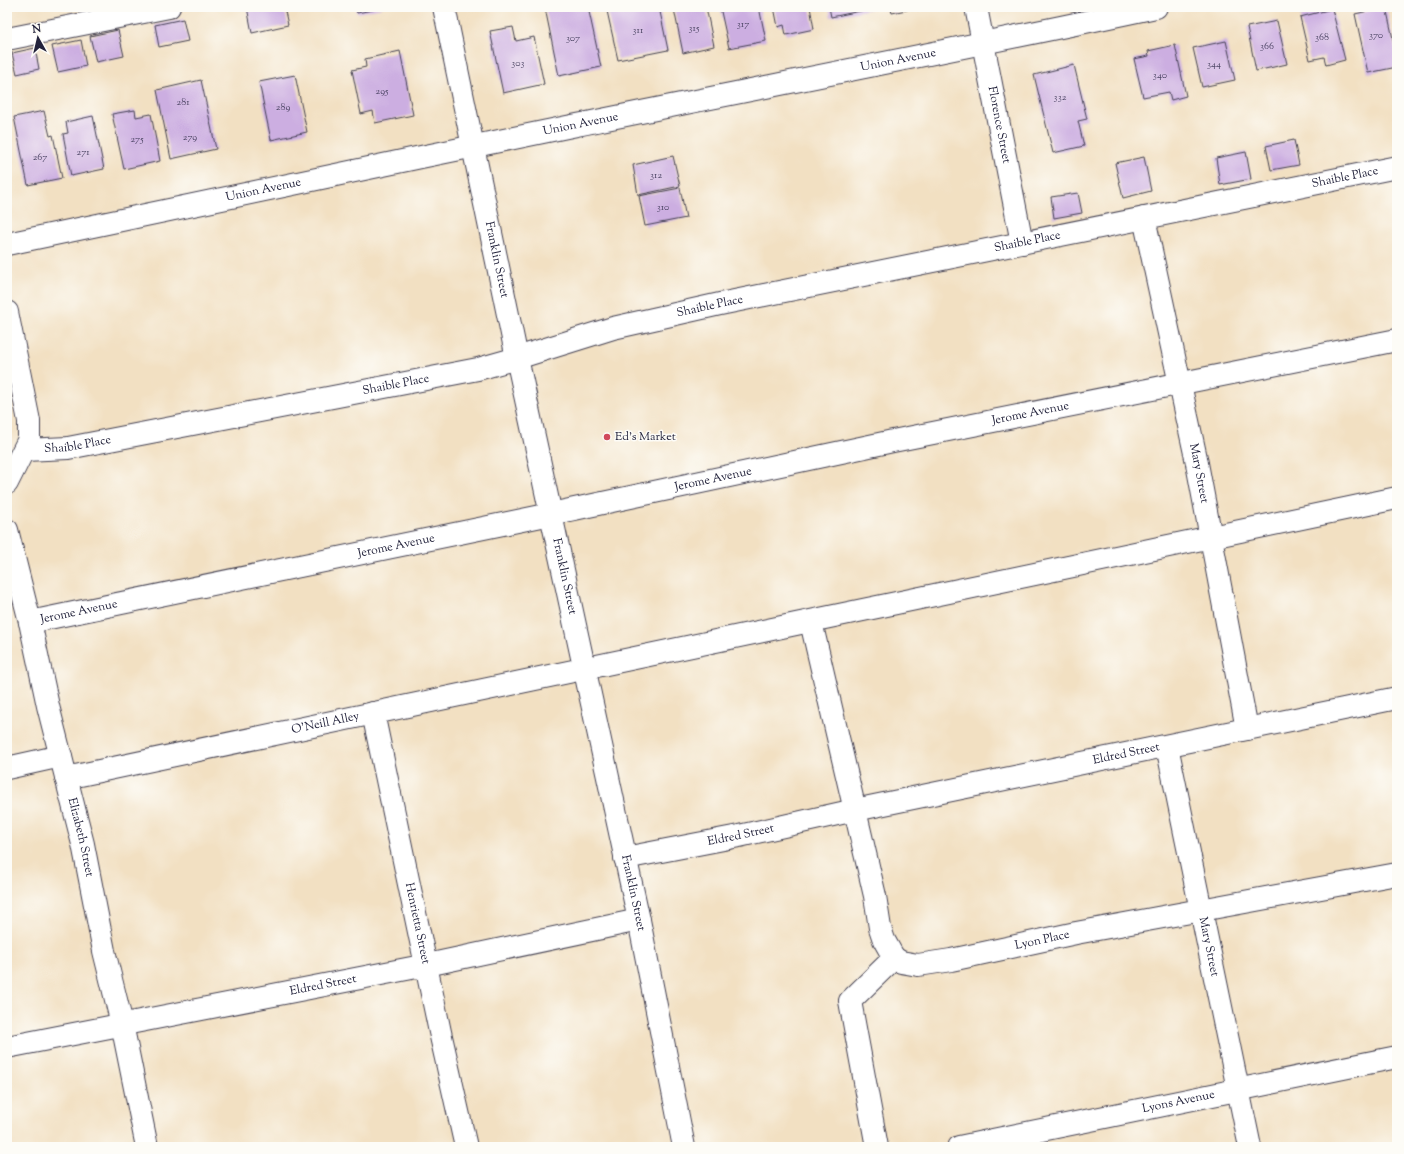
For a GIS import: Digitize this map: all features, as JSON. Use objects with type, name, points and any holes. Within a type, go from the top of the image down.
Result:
[{"type":"street","points":[[7,39],[169,7]]},
{"type":"street","name":"Franklin Street","points":[[444,7],[517,358],[639,920],[684,1147]]},
{"type":"street","name":"Florence Street","points":[[976,7],[1022,243]]},
{"type":"street","name":"Union Avenue","points":[[7,244],[473,146],[892,61],[984,44],[1156,7]]},
{"type":"street","name":"Shaible Place","points":[[25,450],[68,448],[478,369],[613,328],[720,304],[1397,166]]},
{"type":"street","name":"Mary Street","points":[[1144,218],[1196,458],[1247,729]]},
{"type":"street","points":[[7,312],[29,421],[29,439],[25,450],[7,483]]},
{"type":"street","name":"Jerome Avenue","points":[[30,622],[551,514],[893,441],[1397,340]]},
{"type":"street","name":"O'Neill Alley","points":[[66,778],[1397,498]]},
{"type":"street","name":"Elizabeth Street","points":[[7,530],[30,622],[48,706],[83,844],[104,951],[122,1024],[146,1147]]},
{"type":"street","points":[[811,622],[875,896],[880,928],[884,940],[894,958],[850,1001],[877,1147]]},
{"type":"street","name":"Eldred Street","points":[[625,858],[739,836],[855,810],[1397,698]]},
{"type":"street","name":"Henrietta Street","points":[[373,713],[440,1032],[465,1141]]},
{"type":"street","name":"Mary Street","points":[[1166,746],[1250,1147]]},
{"type":"street","points":[[7,768],[61,756]]},
{"type":"street","name":"Lyon Place","points":[[894,958],[901,962],[918,965],[950,960],[1076,933],[1397,874]]},
{"type":"street","name":"Eldred Street","points":[[7,1047],[427,965],[639,920]]},
{"type":"street","name":"Lyons Avenue","points":[[959,1147],[1397,1057]]},
{"type":"building","points":[[247,7],[284,7],[288,25],[252,33]]},
{"type":"building","points":[[355,7],[382,7],[382,8],[357,13]]},
{"type":"building","points":[[588,7],[601,67],[559,76],[545,8]]},
{"type":"building","points":[[626,7],[659,7],[668,50],[618,60],[607,11]]},
{"type":"building","points":[[684,7],[706,7],[714,46],[683,53],[674,9]]},
{"type":"building","points":[[720,7],[759,7],[766,41],[729,48]]},
{"type":"building","points":[[774,7],[810,7],[814,29],[786,35],[784,25],[778,27]]},
{"type":"building","points":[[829,7],[875,7],[875,8],[831,17]]},
{"type":"building","points":[[890,7],[911,7],[911,9],[892,13]]},
{"type":"building","points":[[1386,7],[1397,57],[1397,67],[1368,73],[1355,14]]},
{"type":"building","points":[[1332,9],[1345,60],[1326,65],[1324,57],[1310,60],[1300,17]]},
{"type":"building","points":[[183,19],[188,41],[159,47],[155,25]]},
{"type":"building","points":[[1277,21],[1287,64],[1256,71],[1247,27]]},
{"type":"building","points":[[513,27],[516,41],[534,37],[544,84],[503,93],[490,31]]},
{"type":"building","points":[[118,30],[124,56],[96,62],[90,36]]},
{"type":"building","points":[[81,40],[86,66],[58,72],[52,46]]},
{"type":"building","points":[[1226,41],[1235,80],[1202,87],[1193,48]]},
{"type":"building","points":[[1175,45],[1186,96],[1171,100],[1169,92],[1143,97],[1134,59],[1149,56],[1148,51]]},
{"type":"building","points":[[35,48],[39,69],[17,74],[12,53]]},
{"type":"building","points":[[400,51],[413,115],[375,123],[373,111],[361,114],[352,70],[366,67],[365,59]]},
{"type":"building","points":[[1074,65],[1087,119],[1078,121],[1084,146],[1053,153],[1034,75]]},
{"type":"building","points":[[295,75],[307,132],[271,140],[259,82]]},
{"type":"building","points":[[201,80],[216,149],[171,159],[157,90]]},
{"type":"building","points":[[135,110],[136,117],[151,114],[160,161],[124,169],[112,114]]},
{"type":"building","points":[[44,111],[50,136],[53,135],[62,178],[28,185],[14,117]]},
{"type":"building","points":[[93,116],[104,169],[71,176],[63,134],[68,133],[66,122]]},
{"type":"building","points":[[1294,140],[1299,165],[1271,170],[1266,146]]},
{"type":"building","points":[[1246,152],[1251,179],[1220,185],[1216,158]]},
{"type":"building","points":[[673,156],[680,186],[638,195],[633,165]]},
{"type":"building","points":[[1144,157],[1151,191],[1123,198],[1115,163]]},
{"type":"building","points":[[680,188],[686,218],[645,226],[639,196]]},
{"type":"building","points":[[1078,193],[1082,213],[1054,218],[1051,197]]},
{"type":"place","name":"Ed's Market","points":[[607,437]]}]
